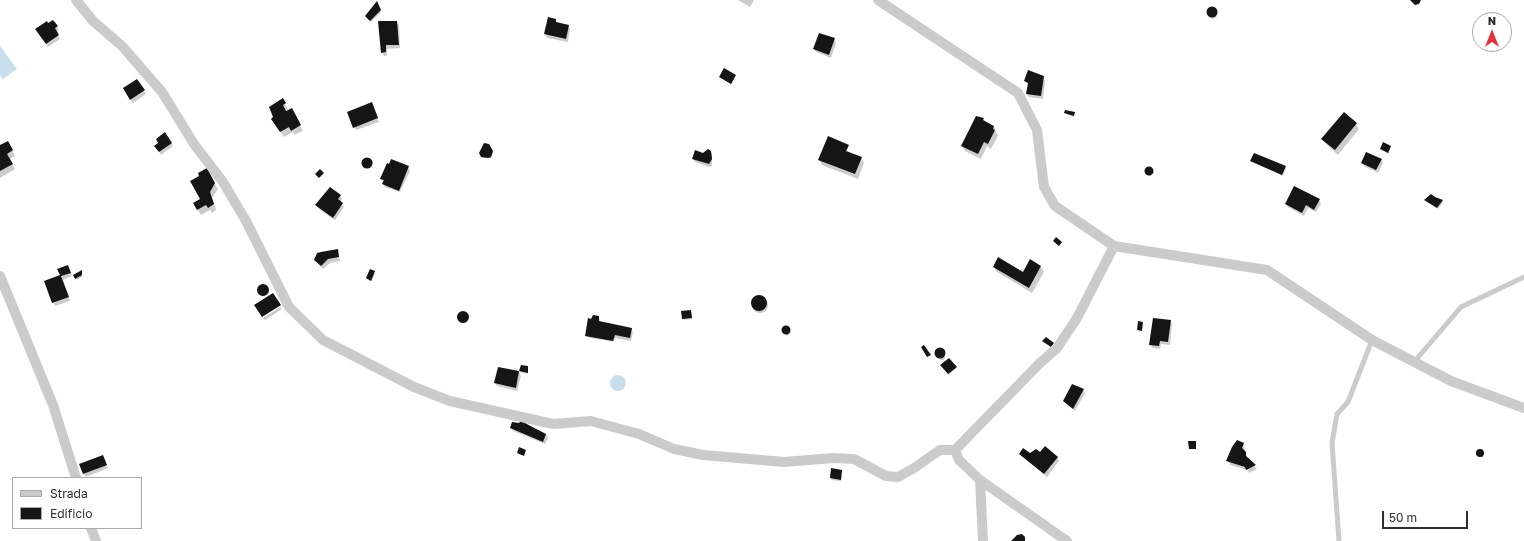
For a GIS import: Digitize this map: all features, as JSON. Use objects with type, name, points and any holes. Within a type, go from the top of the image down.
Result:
[{"type":"street","points":[[76,0],[93,21],[122,46],[162,92],[194,144],[223,182],[246,221],[289,307],[323,340],[414,387],[450,401],[553,424],[591,421],[639,434],[674,449],[704,455],[784,462],[833,458],[854,459],[886,476],[898,477],[940,450],[955,450],[1034,369],[1057,348],[1077,318],[1114,246]]},
{"type":"street","points":[[878,0],[1018,93],[1037,130],[1044,187],[1055,206],[1114,246],[1267,270],[1372,340],[1451,382],[1524,408]]},
{"type":"street","points":[[0,276],[53,405],[76,477]]},
{"type":"street","points":[[955,450],[959,460],[980,480],[1067,541]]},
{"type":"street","points":[[980,480],[983,541]]},
{"type":"street","points":[[92,529],[96,541]]},
{"type":"lane","points":[[1414,362],[1461,307],[1524,277]]},
{"type":"lane","points":[[1339,541],[1332,443],[1337,414],[1348,402],[1372,340]]},
{"type":"water","points":[[0,46],[17,69],[3,79],[0,75]]},
{"type":"water","points":[[618,375],[625,380],[626,383],[621,390],[618,391],[611,386],[610,383],[615,376]]},
{"type":"building","points":[[1410,0],[1421,0],[1419,4],[1415,5]]},
{"type":"building","points":[[377,1],[381,10],[370,21],[365,16]]},
{"type":"building","points":[[1210,7],[1214,7],[1216,8],[1216,16],[1210,17],[1207,14],[1207,10]]},
{"type":"building","points":[[548,17],[556,19],[556,22],[569,25],[566,39],[544,34]]},
{"type":"building","points":[[53,20],[58,26],[55,28],[59,35],[46,44],[35,29],[47,21],[48,23]]},
{"type":"building","points":[[378,21],[397,21],[399,45],[386,45],[386,52],[381,53]]},
{"type":"building","points":[[819,33],[835,38],[829,55],[813,49]]},
{"type":"building","points":[[724,68],[736,75],[731,84],[719,77]]},
{"type":"building","points":[[1028,70],[1044,76],[1041,96],[1026,94],[1028,83],[1024,81]]},
{"type":"building","points":[[137,79],[145,90],[130,100],[123,88]]},
{"type":"building","points":[[283,98],[286,103],[283,105],[286,111],[292,108],[301,125],[291,131],[289,127],[280,132],[271,119],[273,117],[269,107]]},
{"type":"building","points":[[372,102],[378,118],[353,128],[347,112]]},
{"type":"building","points":[[1065,110],[1075,112],[1074,116],[1064,113]]},
{"type":"building","points":[[1344,112],[1357,123],[1335,150],[1321,139]]},
{"type":"building","points":[[976,116],[984,118],[983,120],[994,126],[993,129],[995,130],[988,144],[984,142],[978,154],[961,146]]},
{"type":"building","points":[[165,132],[172,143],[159,152],[154,146],[158,143],[156,139]]},
{"type":"building","points":[[828,136],[849,145],[846,151],[862,157],[855,174],[818,160]]},
{"type":"building","points":[[8,141],[13,150],[7,154],[13,164],[0,171],[0,145]]},
{"type":"building","points":[[1383,142],[1391,146],[1388,153],[1380,149]]},
{"type":"building","points":[[484,143],[489,144],[493,151],[491,157],[481,157],[479,153]]},
{"type":"building","points":[[708,149],[711,151],[712,159],[709,164],[692,159],[695,150],[703,153]]},
{"type":"building","points":[[1366,152],[1382,159],[1376,170],[1361,163]]},
{"type":"building","points":[[1254,153],[1286,166],[1282,175],[1250,161]]},
{"type":"building","points":[[367,157],[371,159],[373,163],[371,167],[367,169],[363,167],[361,163],[363,159]]},
{"type":"building","points":[[391,159],[409,166],[399,191],[382,184],[384,180],[380,179],[387,163],[389,164]]},
{"type":"building","points":[[1147,167],[1151,167],[1153,171],[1151,175],[1147,175],[1145,173],[1145,169]]},
{"type":"building","points":[[207,168],[215,183],[210,192],[214,204],[208,208],[206,205],[197,210],[193,203],[200,199],[190,181],[199,176],[198,173]]},
{"type":"building","points":[[320,169],[324,173],[319,178],[315,174]]},
{"type":"building","points":[[1294,186],[1320,199],[1314,210],[1306,205],[1302,213],[1285,204]]},
{"type":"building","points":[[330,187],[341,195],[338,199],[343,203],[333,218],[315,205]]},
{"type":"building","points":[[1431,194],[1443,200],[1437,208],[1424,200]]},
{"type":"building","points":[[1056,237],[1062,242],[1059,246],[1053,241]]},
{"type":"building","points":[[338,249],[339,257],[328,259],[321,266],[314,260],[317,253]]},
{"type":"building","points":[[998,257],[1023,272],[1030,259],[1041,266],[1029,288],[993,267]]},
{"type":"building","points":[[68,265],[71,273],[61,276],[69,297],[52,303],[44,281],[60,275],[57,269]]},
{"type":"building","points":[[370,269],[375,271],[371,281],[366,278]]},
{"type":"building","points":[[82,270],[82,275],[75,279],[73,275]]},
{"type":"building","points":[[263,284],[267,286],[269,290],[267,294],[263,296],[259,294],[257,290],[259,286]]},
{"type":"building","points":[[273,293],[281,305],[262,317],[254,305]]},
{"type":"building","points":[[756,295],[762,295],[767,300],[765,309],[762,311],[756,311],[751,306],[751,300]]},
{"type":"building","points":[[691,310],[692,318],[682,319],[681,311]]},
{"type":"building","points":[[461,311],[465,311],[469,317],[465,323],[461,323],[457,319],[457,315]]},
{"type":"building","points":[[593,315],[599,316],[599,321],[632,328],[630,338],[615,335],[613,341],[585,336],[588,318],[591,319]]},
{"type":"building","points":[[1153,318],[1171,320],[1168,342],[1160,341],[1159,346],[1149,345]]},
{"type":"building","points":[[1138,321],[1143,322],[1142,331],[1137,330]]},
{"type":"building","points":[[784,326],[788,326],[790,330],[788,334],[784,334],[782,332],[782,328]]},
{"type":"building","points":[[1046,337],[1054,343],[1051,347],[1042,341]]},
{"type":"building","points":[[924,345],[931,355],[927,357],[921,347]]},
{"type":"building","points":[[940,347],[944,349],[946,353],[944,357],[940,359],[936,357],[934,353],[936,349]]},
{"type":"building","points":[[949,358],[957,367],[948,374],[940,365]]},
{"type":"building","points":[[521,365],[528,366],[528,373],[519,371]]},
{"type":"building","points":[[498,367],[519,371],[516,388],[494,383]]},
{"type":"building","points":[[1072,384],[1084,389],[1073,409],[1063,401]]},
{"type":"building","points":[[521,421],[546,434],[543,442],[510,428],[512,422],[519,423]]},
{"type":"building","points":[[1237,440],[1244,443],[1242,448],[1246,452],[1246,456],[1256,465],[1246,470],[1245,467],[1226,461]]},
{"type":"building","points":[[1188,441],[1196,441],[1196,449],[1189,449]]},
{"type":"building","points":[[1045,446],[1058,457],[1044,474],[1019,454],[1023,448],[1030,453],[1036,449],[1040,452]]},
{"type":"building","points":[[519,447],[526,450],[524,456],[517,453]]},
{"type":"building","points":[[1478,449],[1482,449],[1484,453],[1482,457],[1478,457],[1476,455],[1476,451]]},
{"type":"building","points":[[103,455],[107,465],[83,474],[79,464]]},
{"type":"building","points":[[831,468],[842,470],[841,480],[830,478]]},
{"type":"building","points":[[1022,534],[1025,537],[1025,541],[1011,541],[1017,535]]}]
